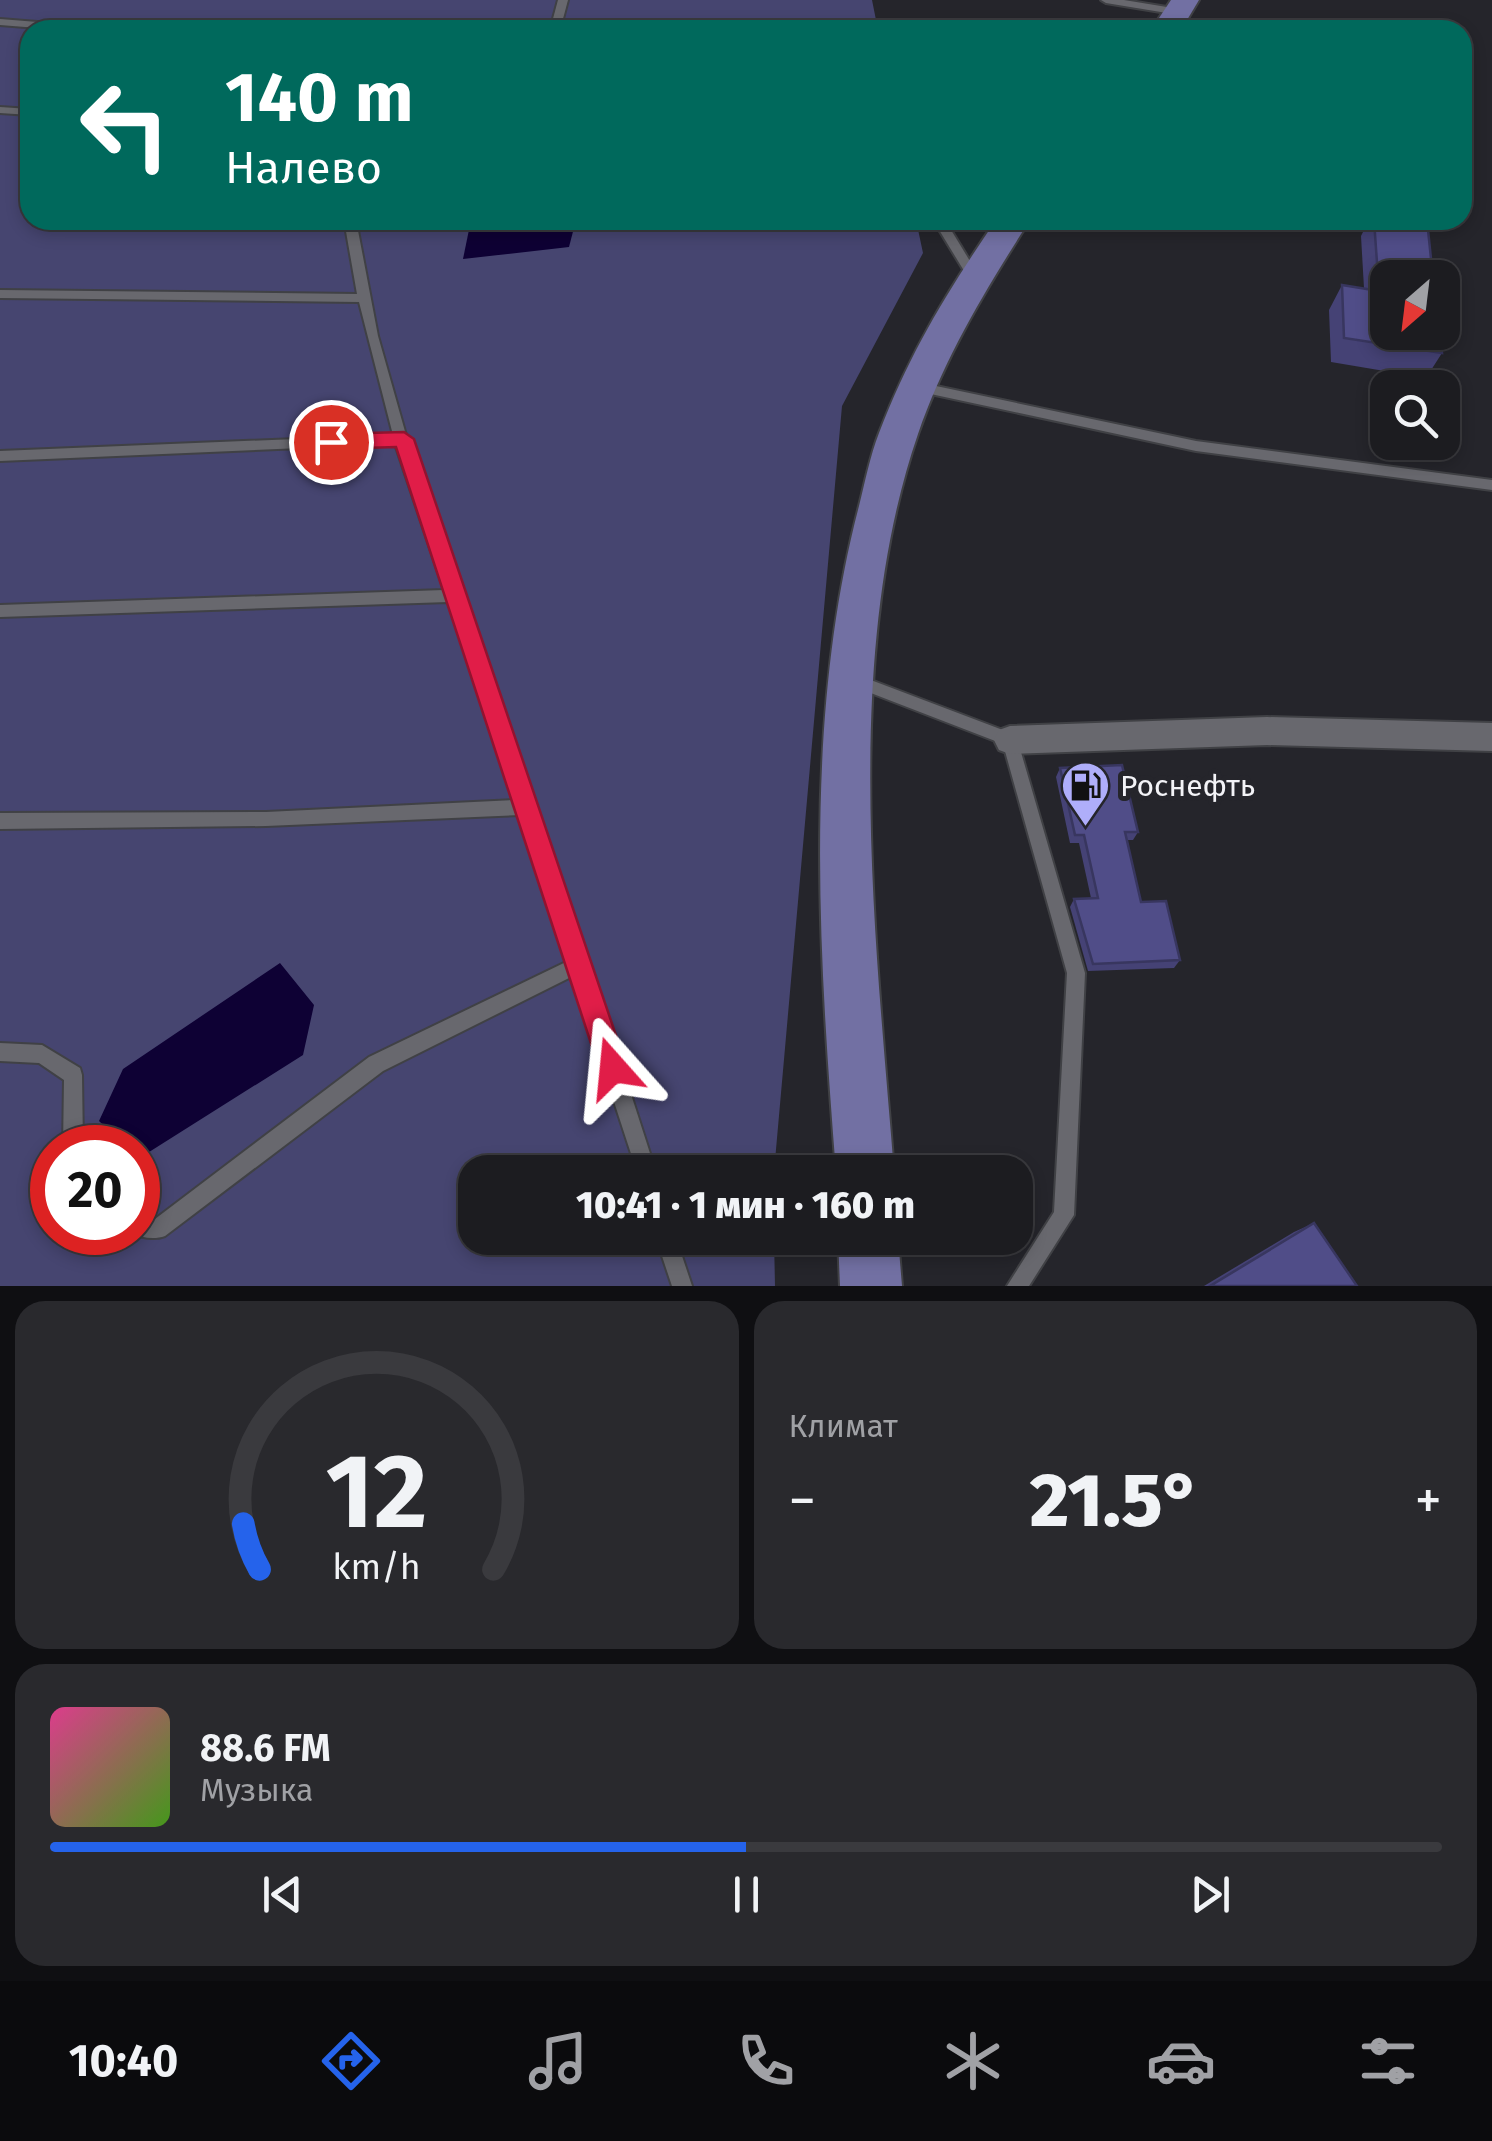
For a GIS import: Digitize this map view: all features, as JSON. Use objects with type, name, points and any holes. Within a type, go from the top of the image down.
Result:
[{"type":"main road","points":[[863,1155],[848,846],[851,679],[874,526],[893,448],[958,294],[1006,230]]},
{"type":"main road","points":[[869,1255],[871,1286]]},
{"type":"street","points":[[1010,740],[1268,731],[1492,737]]},
{"type":"lane","points":[[1106,0],[1177,14]]},
{"type":"lane","points":[[351,230],[360,298],[453,596],[580,964],[641,1155]]},
{"type":"lane","points":[[945,230],[973,276]]},
{"type":"lane","points":[[0,294],[360,298]]},
{"type":"lane","points":[[917,387],[1196,446],[1492,485]]},
{"type":"lane","points":[[0,456],[404,439]]},
{"type":"lane","points":[[0,610],[453,596]]},
{"type":"lane","points":[[851,679],[1010,740],[1076,973],[1064,1215],[1016,1286]]},
{"type":"lane","points":[[0,820],[266,819],[526,807]]},
{"type":"lane","points":[[160,1227],[376,1064],[580,964]]},
{"type":"lane","points":[[0,1052],[42,1054],[73,1074],[73,1125]]},
{"type":"lane","points":[[672,1255],[682,1286]]},
{"type":"shaded area","points":[[0,0],[872,0],[876,20],[20,20],[20,230],[918,230],[923,253],[842,406],[776,1155],[458,1155],[458,1255],[774,1255],[775,1286],[0,1286]]},
{"type":"shaded area","points":[[469,230],[573,230],[569,247],[463,259]]},
{"type":"shaded area","points":[[280,963],[314,1005],[303,1055],[160,1145],[160,1125],[103,1125],[99,1121],[123,1069]]},
{"type":"building","points":[[1375,230],[1428,230],[1431,260],[1377,260]]},
{"type":"building","points":[[1342,285],[1370,290],[1370,342],[1344,338]]},
{"type":"building","points":[[1122,765],[1138,832],[1125,832],[1141,902],[1166,901],[1180,960],[1093,964],[1074,899],[1098,898],[1084,835],[1075,835],[1060,768]]},
{"type":"building","points":[[1314,1223],[1357,1286],[1210,1286]]},
{"type":"place","name":"Роснефть","points":[[1085,828]]},
{"type":"route","points":[[331,442],[404,439],[447,580],[613,1068]]}]
